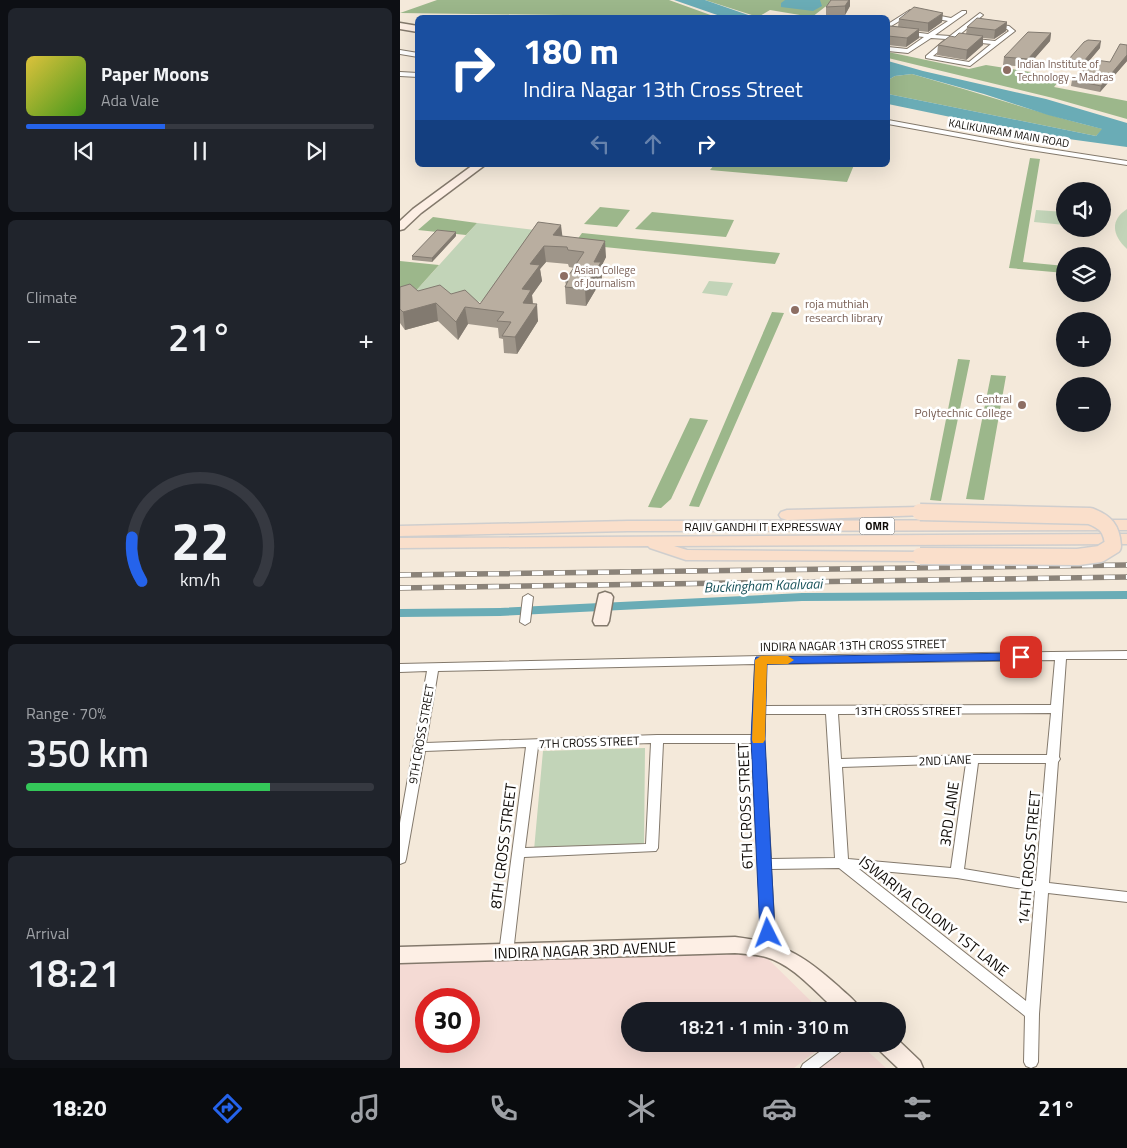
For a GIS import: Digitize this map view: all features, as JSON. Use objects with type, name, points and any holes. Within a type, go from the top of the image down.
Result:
[{"type":"main road","points":[[628,526],[680,518],[920,512],[1090,516],[1105,522],[1113,534],[1113,546],[1100,554],[1078,557],[686,555],[642,540]]},
{"type":"main road","name":"RAJIV GANDHI IT EXPRESSWAY","points":[[400,531],[628,526],[1127,525]]},
{"type":"main road","name":"RAJIV GANDHI IT EXPRESSWAY","points":[[400,543],[642,540],[793,542],[1127,539]]},
{"type":"street","points":[[890,27],[910,12],[952,20]]},
{"type":"street","points":[[890,49],[908,51],[964,12]]},
{"type":"street","points":[[970,23],[1012,29],[970,64],[928,57],[949,38],[970,23],[980,16]]},
{"type":"street","points":[[400,26],[415,28]]},
{"type":"street","points":[[890,29],[919,36],[960,37],[995,43]]},
{"type":"street","points":[[949,38],[954,42],[989,48]]},
{"type":"street","points":[[401,53],[415,55]]},
{"type":"street","points":[[400,74],[415,76]]},
{"type":"street","name":"KALIKUNRAM MAIN ROAD","points":[[890,122],[1024,147],[1127,163]]},
{"type":"street","points":[[400,227],[417,211],[477,167]]},
{"type":"street","points":[[525,622],[528,597]]},
{"type":"street","points":[[602,621],[605,597]]},
{"type":"street","name":"INDIRA NAGAR 13TH CROSS STREET","points":[[400,668],[761,660],[1127,655]]},
{"type":"street","name":"14TH CROSS STREET","points":[[1031,1062],[1032,1014],[1061,656]]},
{"type":"street","name":"6TH CROSS STREET","points":[[761,660],[758,739],[769,950]]},
{"type":"street","name":"9TH CROSS STREET","points":[[400,859],[433,668]]},
{"type":"street","name":"13TH CROSS STREET","points":[[758,710],[1057,710]]},
{"type":"street","name":"ISWARIYA COLONY 1ST LANE","points":[[832,711],[842,863],[1032,1014]]},
{"type":"street","points":[[518,853],[652,848],[657,739]]},
{"type":"street","name":"7TH CROSS STREET","points":[[419,747],[657,739],[758,739]]},
{"type":"street","name":"8TH CROSS STREET","points":[[506,953],[532,744]]},
{"type":"street","name":"2ND LANE","points":[[836,764],[973,759],[1054,759]]},
{"type":"street","name":"3RD LANE","points":[[957,873],[973,759]]},
{"type":"street","points":[[764,864],[842,863],[957,873],[1042,887],[1127,897]]},
{"type":"street","name":"INDIRA NAGAR 3RD AVENUE","points":[[400,955],[735,945],[769,950],[792,962],[841,1002]]},
{"type":"street","points":[[808,1068],[829,1052]]},
{"type":"street","points":[[895,1052],[912,1068]]},
{"type":"shaded area","points":[[760,951],[812,1002],[621,1002],[621,1052],[815,1052],[794,1068],[400,1068],[400,960]]},
{"type":"shaded area","points":[[836,1052],[869,1052],[886,1068],[816,1068]]},
{"type":"green space","points":[[437,0],[669,0],[710,15],[558,15],[400,13]]},
{"type":"green space","points":[[705,0],[834,0],[815,15],[800,15],[770,10],[761,15],[752,15]]},
{"type":"green space","points":[[890,52],[969,69],[986,65],[1062,77],[1054,87],[1127,101],[1127,119],[1053,98],[890,58]]},
{"type":"green space","points":[[912,74],[1103,129],[1096,136],[890,94],[890,79],[895,76]]},
{"type":"green space","points":[[1030,158],[1040,159],[1023,262],[1056,265],[1056,272],[1009,268]]},
{"type":"green space","points":[[712,167],[853,167],[847,182],[710,170]]},
{"type":"green space","points":[[600,207],[630,210],[617,227],[584,224]]},
{"type":"green space","points":[[1127,209],[1127,249],[1116,234],[1115,224],[1117,218]]},
{"type":"green space","points":[[1036,210],[1056,211],[1056,224],[1034,222]]},
{"type":"green space","points":[[652,212],[734,220],[726,237],[635,229]]},
{"type":"green space","points":[[433,217],[477,223],[466,235],[418,230]]},
{"type":"green space","points":[[477,223],[535,230],[481,302],[413,294]]},
{"type":"green space","points":[[582,233],[780,253],[775,264],[574,244]]},
{"type":"green space","points":[[400,261],[439,265],[413,294],[400,292]]},
{"type":"green space","points":[[709,281],[733,283],[727,296],[702,293]]},
{"type":"green space","points":[[772,312],[784,313],[699,507],[689,506]]},
{"type":"green space","points":[[958,359],[970,360],[941,501],[930,500]]},
{"type":"green space","points":[[991,375],[1006,376],[984,500],[966,499]]},
{"type":"green space","points":[[690,418],[708,420],[671,499],[661,508],[648,507]]},
{"type":"green space","points":[[645,748],[644,847],[534,850],[543,751]]},
{"type":"water","points":[[674,0],[705,0],[748,15],[717,15]]},
{"type":"water","points":[[785,0],[820,0],[822,6],[813,11],[781,7],[781,3]]},
{"type":"water","points":[[890,62],[1046,99],[1127,123],[1127,147],[1032,134],[890,104],[890,94],[1096,136],[1102,129],[1048,115],[984,94],[912,74],[895,76],[890,79]]},
{"type":"building","points":[[831,0],[849,0],[845,6],[826,7]]},
{"type":"building","points":[[914,7],[943,13],[928,23],[899,19]]},
{"type":"building","points":[[977,18],[1007,22],[995,30],[967,27]]},
{"type":"building","points":[[890,26],[919,29],[907,38],[890,36]]},
{"type":"building","points":[[1028,32],[1051,33],[1028,59],[1004,57]]},
{"type":"building","points":[[959,33],[983,36],[967,50],[938,45],[950,36],[955,37]]},
{"type":"building","points":[[1088,40],[1101,41],[1084,61],[1069,59],[1084,42]]},
{"type":"building","points":[[1120,44],[1127,45],[1127,55],[1101,86],[1072,80],[1096,60],[1110,62]]},
{"type":"building","points":[[538,222],[561,225],[553,235],[605,241],[594,262],[601,262],[585,289],[565,287],[568,281],[565,281],[584,252],[568,250],[567,247],[544,246],[530,264],[540,265],[522,289],[531,290],[523,303],[537,304],[515,337],[502,336],[511,322],[497,321],[504,312],[465,307],[456,322],[436,303],[403,312],[400,309],[400,287],[410,284],[418,291],[440,285],[451,294],[465,290],[480,304]]},
{"type":"building","points":[[437,230],[456,232],[432,258],[412,256]]},
{"type":"waterway","name":"Buckingham Kaalvaai","points":[[400,613],[500,612],[802,597],[1127,595]]},
{"type":"railway","points":[[400,575],[1127,565]]},
{"type":"railway","points":[[400,588],[1127,577]]},
{"type":"slow traffic","points":[[758,740],[761,660],[788,660]]},
{"type":"place","name":"Indian Institute of Technology - Madras","points":[[1007,70]]},
{"type":"place","name":"Asian College of Journalism","points":[[564,276]]},
{"type":"place","name":"roja muthiah research library","points":[[795,310]]},
{"type":"place","name":"Central Polytechnic College","points":[[1022,405]]},
{"type":"route","points":[[768,933],[758,739],[761,660],[1021,657]]}]
